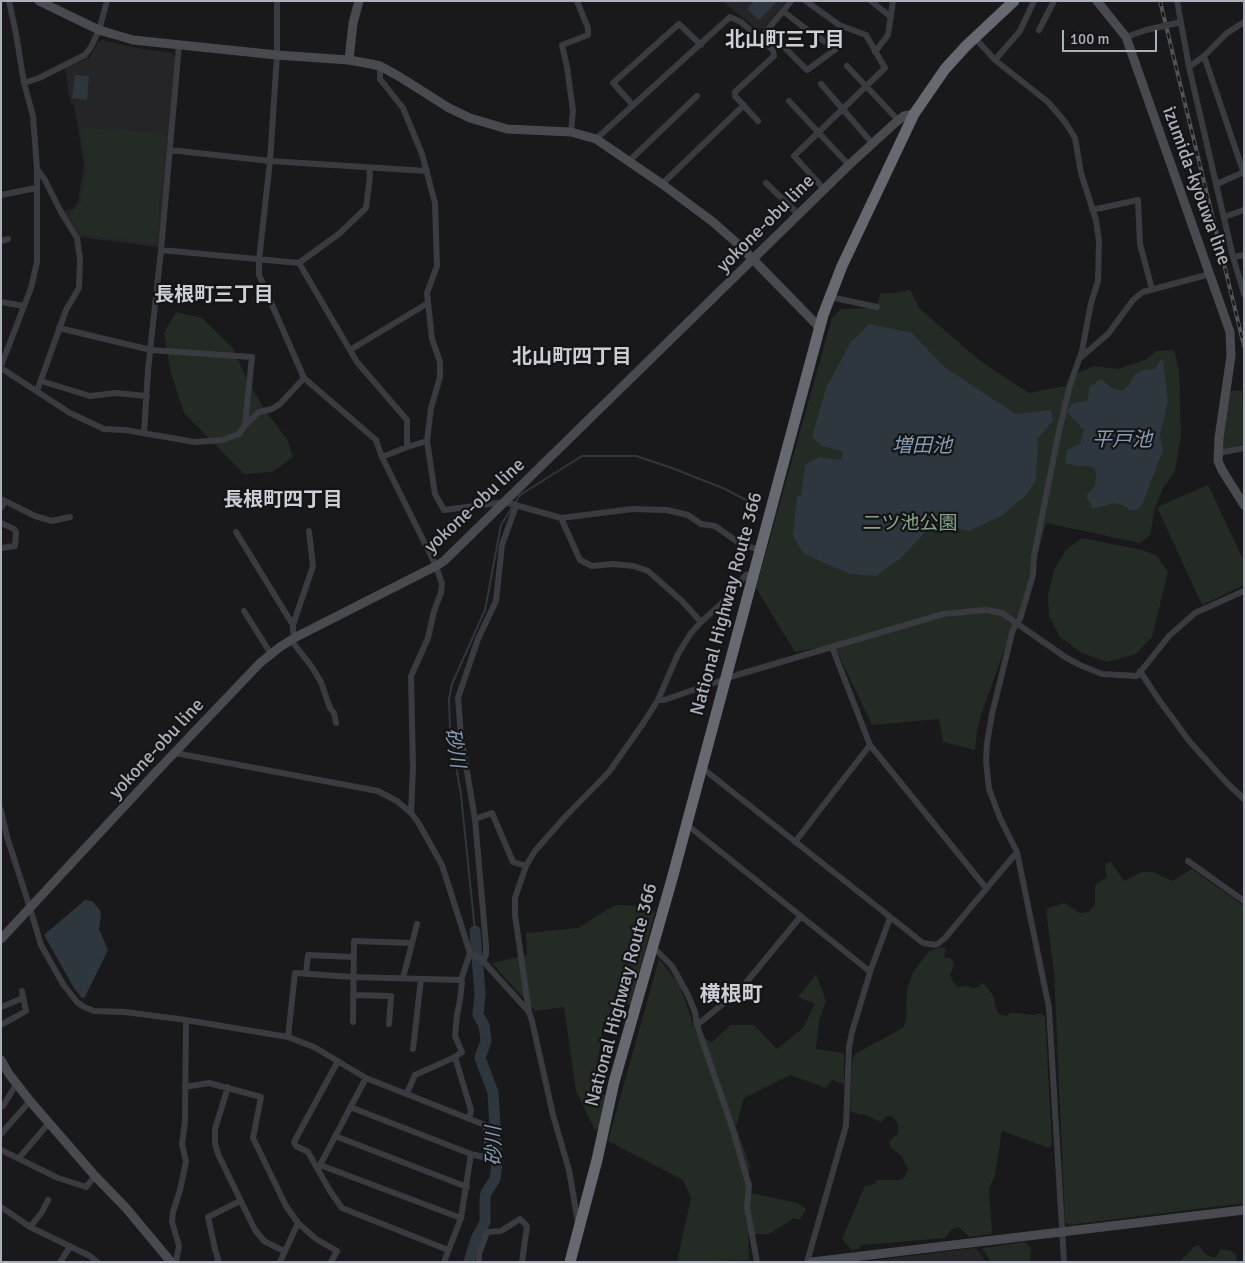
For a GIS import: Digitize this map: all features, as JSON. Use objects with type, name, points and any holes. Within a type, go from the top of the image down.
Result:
[{"type":"highway","name":"National Highway Route 366","points":[[570,1262],[578,1225],[597,1160],[625,1041],[653,947],[753,573],[830,297],[842,266],[914,114],[945,69],[1014,1]]},
{"type":"main road","points":[[39,1],[99,30],[133,40],[277,55],[349,60],[380,66],[449,108],[470,118],[516,130],[571,132],[596,139],[713,222],[820,328]]},
{"type":"main road","points":[[349,60],[353,23],[359,1]]},
{"type":"main road","name":"izumida-kyouwa line","points":[[1097,1],[1126,38],[1230,332],[1231,356],[1218,461],[1244,505]]},
{"type":"main road","name":"yokone-obu line","points":[[1,939],[175,753],[271,654],[294,639],[444,561],[872,143],[898,120],[904,116],[914,114]]},
{"type":"main road","points":[[1,1060],[30,1101],[95,1176],[126,1208],[171,1262]]},
{"type":"main road","points":[[812,1262],[1244,1210]]},
{"type":"street","points":[[9,1],[24,83],[33,116],[37,169],[38,262],[31,288],[1,367],[70,413],[104,430],[144,433],[195,442],[223,440],[240,434],[245,425],[260,412],[272,409],[280,404],[304,378]]},
{"type":"street","points":[[24,83],[39,78],[86,55],[92,47],[99,30],[107,1]]},
{"type":"street","points":[[277,1],[277,55],[270,161],[259,275],[304,378],[376,440],[382,457],[436,566],[442,584],[428,638],[412,676],[411,813]]},
{"type":"street","points":[[571,132],[573,111],[562,45],[588,35],[588,28],[577,1]]},
{"type":"street","points":[[760,39],[791,1]]},
{"type":"street","points":[[806,1],[839,25],[866,34],[884,68],[794,156],[824,189]]},
{"type":"street","points":[[871,1],[891,17]]},
{"type":"street","points":[[875,52],[888,35],[893,1]]},
{"type":"street","points":[[995,60],[1020,31],[1034,1]]},
{"type":"street","points":[[1039,30],[1054,1]]},
{"type":"street","points":[[1177,1],[1179,22],[1224,217],[1244,294]]},
{"type":"street","points":[[783,11],[836,49],[807,70],[786,49],[786,46],[805,28]]},
{"type":"street","points":[[596,139],[730,17],[741,22],[773,50],[774,56],[736,92],[735,96],[758,121]]},
{"type":"street","points":[[1126,38],[1146,30],[1179,22]]},
{"type":"street","points":[[1190,67],[1228,33],[1244,22]]},
{"type":"street","points":[[633,105],[613,83],[679,24],[701,45]]},
{"type":"street","points":[[976,38],[995,60],[1048,102],[1076,138],[1081,173],[1096,220],[1099,241],[1098,281],[1082,351],[1070,385],[1034,556],[1033,575],[1020,619],[1012,633],[992,714],[986,761],[989,790],[1017,852],[1049,1008],[1064,1262]]},
{"type":"street","points":[[144,433],[179,45]]},
{"type":"street","points":[[1204,56],[1244,173],[1217,184]]},
{"type":"street","points":[[380,66],[380,79],[403,108],[427,171],[435,203],[437,266],[427,293],[432,339],[440,362],[440,378],[431,408],[427,441],[435,494],[444,510],[505,502],[561,518],[632,509],[667,510],[688,515],[701,524],[715,526],[742,545],[754,548],[759,552]]},
{"type":"street","points":[[847,66],[898,120]]},
{"type":"street","points":[[821,84],[872,143]]},
{"type":"street","points":[[629,161],[697,96]]},
{"type":"street","points":[[789,101],[849,165]]},
{"type":"street","points":[[662,184],[744,105]]},
{"type":"street","points":[[170,150],[270,161],[427,171]]},
{"type":"street","points":[[162,250],[299,264],[340,233],[366,208],[370,168]]},
{"type":"street","points":[[37,169],[45,180],[76,238],[80,259],[79,288],[66,310],[38,391]]},
{"type":"street","points":[[766,183],[798,215]]},
{"type":"street","points":[[1,195],[36,188]]},
{"type":"street","points":[[1092,210],[1138,200],[1140,244],[1152,289]]},
{"type":"street","points":[[1224,217],[1244,210]]},
{"type":"street","points":[[1234,257],[1244,255]]},
{"type":"street","points":[[299,264],[357,362],[407,420],[407,447]]},
{"type":"street","points":[[1078,360],[1108,334],[1133,300],[1142,292],[1210,274]]},
{"type":"street","points":[[830,297],[877,307]]},
{"type":"street","points":[[1,302],[24,306]]},
{"type":"street","points":[[350,350],[428,303]]},
{"type":"street","points":[[59,328],[151,350],[252,357],[245,425]]},
{"type":"street","points":[[41,381],[90,396],[116,393],[147,396]]},
{"type":"street","points":[[382,457],[427,441]]},
{"type":"street","points":[[1218,453],[1244,448]]},
{"type":"street","points":[[1,508],[3,500],[35,516],[52,521],[70,517]]},
{"type":"street","points":[[482,960],[486,955],[486,945],[475,819],[461,736],[458,698],[478,639],[496,601],[502,545],[516,506]]},
{"type":"street","points":[[561,518],[580,560],[592,566],[613,564],[634,566],[648,570],[682,601],[701,622]]},
{"type":"street","points":[[1,523],[14,529],[16,532],[15,546],[1,548]]},
{"type":"street","points":[[309,531],[313,566],[293,625],[293,632],[294,639],[321,682],[330,708],[334,713],[336,723]]},
{"type":"street","points":[[236,532],[293,625]]},
{"type":"street","points":[[528,1012],[515,915],[515,898],[526,866],[542,842],[609,772],[631,743],[658,700],[678,654],[701,622],[721,604],[746,575],[753,573]]},
{"type":"street","points":[[658,700],[664,700],[943,614],[986,610],[1002,613],[1065,657],[1102,674],[1137,676],[1169,636],[1195,614],[1244,591]]},
{"type":"street","points":[[244,611],[271,654]]},
{"type":"street","points":[[832,647],[870,745],[986,888]]},
{"type":"street","points":[[1140,671],[1190,742],[1244,799]]},
{"type":"street","points":[[794,842],[870,745]]},
{"type":"street","points":[[175,753],[378,791],[397,801],[418,822],[442,865],[470,953],[461,980],[455,1036],[462,1052],[414,1076],[407,1094]]},
{"type":"street","points":[[701,767],[923,943],[936,945],[945,938],[1017,852]]},
{"type":"street","points":[[1,810],[6,837],[41,945],[63,984],[77,1002],[94,1011],[125,1012],[186,1020],[288,1037],[314,1046],[366,1078],[485,1125],[488,1151],[482,1157],[471,1154],[350,1107]]},
{"type":"street","points":[[475,819],[492,813],[513,862],[526,866]]},
{"type":"street","points":[[686,824],[868,970],[871,969]]},
{"type":"street","points":[[1188,861],[1244,901]]},
{"type":"street","points":[[698,1025],[740,990],[800,916]]},
{"type":"street","points":[[807,1262],[846,1126],[849,1047],[871,969],[890,918]]},
{"type":"street","points":[[403,978],[417,924]]},
{"type":"street","points":[[352,1022],[354,940],[412,943]]},
{"type":"street","points":[[653,947],[672,966],[682,982],[695,1012],[747,1178],[747,1207],[757,1262]]},
{"type":"street","points":[[470,953],[482,960],[528,1012],[532,1020],[553,1115],[569,1170],[578,1225]]},
{"type":"street","points":[[306,973],[308,955],[354,957]]},
{"type":"street","points":[[288,1037],[295,972],[353,977],[461,980]]},
{"type":"street","points":[[413,1049],[421,979]]},
{"type":"street","points":[[1,1025],[26,1011],[22,991]]},
{"type":"street","points":[[353,996],[391,996],[389,1024]]},
{"type":"street","points":[[1,1007],[23,998]]},
{"type":"street","points":[[176,1262],[179,1246],[172,1222],[172,1212],[180,1190],[186,1162],[182,1144],[186,1122],[186,1020]]},
{"type":"street","points":[[455,1057],[471,1110],[469,1118]]},
{"type":"street","points":[[338,1061],[294,1142],[296,1146],[308,1152],[319,1167],[342,1208],[448,1250]]},
{"type":"street","points":[[319,1167],[366,1078]]},
{"type":"street","points":[[3,1106],[17,1083]]},
{"type":"street","points":[[185,1087],[209,1083],[261,1098],[253,1138],[286,1206],[298,1223],[316,1239],[337,1251],[331,1262]]},
{"type":"street","points":[[228,1087],[215,1129],[215,1143],[218,1154],[255,1230],[264,1241],[284,1251]]},
{"type":"street","points":[[1,1134],[30,1101]]},
{"type":"street","points":[[19,1158],[49,1123]]},
{"type":"street","points":[[336,1136],[467,1187]]},
{"type":"street","points":[[1,1150],[58,1178],[86,1187],[95,1176]]},
{"type":"street","points":[[444,1262],[461,1218],[471,1154]]},
{"type":"street","points":[[319,1167],[461,1218]]},
{"type":"street","points":[[30,1227],[42,1212],[48,1200]]},
{"type":"street","points":[[220,1261],[215,1249],[208,1217],[240,1201]]},
{"type":"street","points":[[1,1207],[30,1227],[90,1256],[97,1262]]},
{"type":"street","points":[[479,1262],[486,1232],[501,1231],[520,1219],[527,1226],[522,1262]]},
{"type":"street","points":[[280,1262],[298,1223]]},
{"type":"street","points":[[60,1262],[70,1247]]},
{"type":"shaded area","points":[[722,1],[786,1],[765,28],[758,30]]},
{"type":"shaded area","points":[[103,40],[137,48],[172,53],[175,57],[159,247],[78,237],[64,211],[73,209],[78,202],[84,165],[74,104],[70,103],[65,68],[89,58],[99,41]]},
{"type":"shaded area","points":[[976,1248],[986,1262],[862,1262]]},
{"type":"green space","points":[[80,127],[166,134],[156,243],[80,234],[70,216],[81,203],[87,165]]},
{"type":"green space","name":"二ツ池公園","points":[[910,290],[920,309],[979,360],[1029,393],[1066,386],[1078,373],[1094,366],[1118,369],[1145,360],[1156,351],[1174,350],[1179,369],[1181,436],[1175,471],[1163,488],[1155,508],[1150,535],[1140,543],[1046,523],[1021,617],[1014,618],[981,715],[975,750],[943,742],[939,719],[872,725],[834,645],[795,652],[756,588],[832,318],[841,309],[876,308],[881,293],[896,293]]},
{"type":"green space","points":[[176,312],[202,318],[232,347],[264,409],[287,439],[293,457],[272,472],[244,474],[184,413],[171,373],[164,333]]},
{"type":"green space","points":[[1242,390],[1244,444],[1220,450],[1229,391]]},
{"type":"green space","points":[[1208,485],[1244,561],[1244,585],[1202,605],[1157,507]]},
{"type":"green space","points":[[1082,538],[1142,550],[1156,555],[1168,572],[1152,637],[1136,654],[1107,662],[1082,653],[1060,637],[1049,616],[1048,595],[1054,570],[1066,550]]},
{"type":"green space","points":[[1111,862],[1124,881],[1142,872],[1153,872],[1172,881],[1192,869],[1244,906],[1244,1203],[1069,1225],[1065,1222],[1054,971],[1046,911],[1048,908],[1064,903],[1080,913],[1088,912],[1095,906],[1095,885],[1107,877],[1105,865]]},
{"type":"green space","points":[[615,905],[644,906],[655,912],[631,1005],[618,1003],[603,1024],[598,1061],[599,1093],[607,1096],[599,1128],[595,1130],[576,1091],[564,1007],[535,1011],[492,963],[527,955],[526,933],[578,928]]},
{"type":"green space","points":[[942,947],[946,949],[944,958],[950,958],[953,961],[954,965],[950,975],[958,987],[968,986],[972,988],[979,987],[982,983],[984,984],[993,995],[999,1014],[1007,1016],[1010,1013],[1034,1015],[1040,1013],[1045,1016],[1052,1145],[1049,1148],[1002,1131],[995,1175],[989,1189],[992,1234],[969,1237],[959,1227],[952,1229],[945,1238],[862,1245],[858,1249],[852,1250],[842,1239],[865,1186],[875,1184],[877,1180],[899,1180],[905,1177],[908,1169],[901,1155],[891,1148],[889,1143],[898,1134],[898,1124],[893,1117],[887,1116],[881,1122],[850,1110],[854,1055],[903,1028],[906,1020],[907,989],[913,972],[929,951]]},
{"type":"green space","points":[[659,959],[679,984],[697,1035],[712,1042],[731,1025],[754,1025],[777,1049],[803,1028],[815,1004],[798,997],[816,974],[826,1001],[819,1021],[816,1049],[844,1053],[844,1084],[832,1080],[826,1088],[790,1075],[744,1098],[736,1127],[750,1166],[746,1192],[798,1203],[806,1209],[800,1220],[794,1218],[769,1234],[748,1234],[749,1260],[677,1262],[691,1198],[683,1180],[608,1141]]},
{"type":"green space","points":[[1025,1242],[1031,1248],[1030,1262],[991,1262],[983,1250],[983,1248]]},
{"type":"green space","points":[[1199,1245],[1203,1252],[1211,1257],[1216,1257],[1221,1249],[1232,1251],[1236,1255],[1237,1262],[1179,1262],[1195,1246]]},
{"type":"water","points":[[754,1],[774,1],[776,3],[759,20],[747,9]]},
{"type":"water","points":[[75,75],[89,76],[87,100],[72,98]]},
{"type":"water","name":"増田池","points":[[869,324],[912,333],[944,367],[1016,414],[1051,410],[1053,421],[1038,438],[1036,480],[1026,495],[1001,516],[969,531],[941,524],[928,529],[900,559],[876,576],[850,574],[803,553],[793,536],[797,496],[801,496],[805,465],[819,457],[841,460],[843,451],[822,446],[812,437],[826,388],[851,342]]},
{"type":"water","name":"平戸池","points":[[1160,360],[1163,360],[1168,401],[1160,434],[1163,450],[1142,505],[1138,510],[1130,510],[1125,506],[1115,503],[1093,509],[1086,496],[1095,486],[1096,474],[1094,468],[1065,463],[1067,450],[1080,444],[1084,430],[1067,412],[1072,404],[1088,400],[1089,387],[1101,379],[1112,388],[1122,391],[1130,384],[1134,375],[1143,370],[1155,369]]},
{"type":"water","points":[[85,900],[92,901],[100,910],[99,929],[108,950],[85,997],[82,998],[74,988],[44,935]]},
{"type":"waterway","name":"砂川","points":[[475,931],[461,795],[450,730],[449,699],[452,684],[485,610],[501,525],[520,495],[582,456],[636,456],[672,468],[759,504]]},
{"type":"waterway","name":"砂川","points":[[469,1262],[476,1239],[485,1222],[486,1193],[495,1179],[497,1164],[493,1092],[480,1058],[486,1041],[484,1025],[478,1015],[480,994],[475,931]]},
{"type":"railway","points":[[1160,1],[1244,346]]},
{"type":"district","name":"北山町三丁目","points":[[785,41]]},
{"type":"district","name":"長根町三丁目","points":[[214,296]]},
{"type":"district","name":"北山町四丁目","points":[[572,358]]},
{"type":"district","name":"長根町四丁目","points":[[283,501]]},
{"type":"district","name":"横根町","points":[[731,995]]}]
